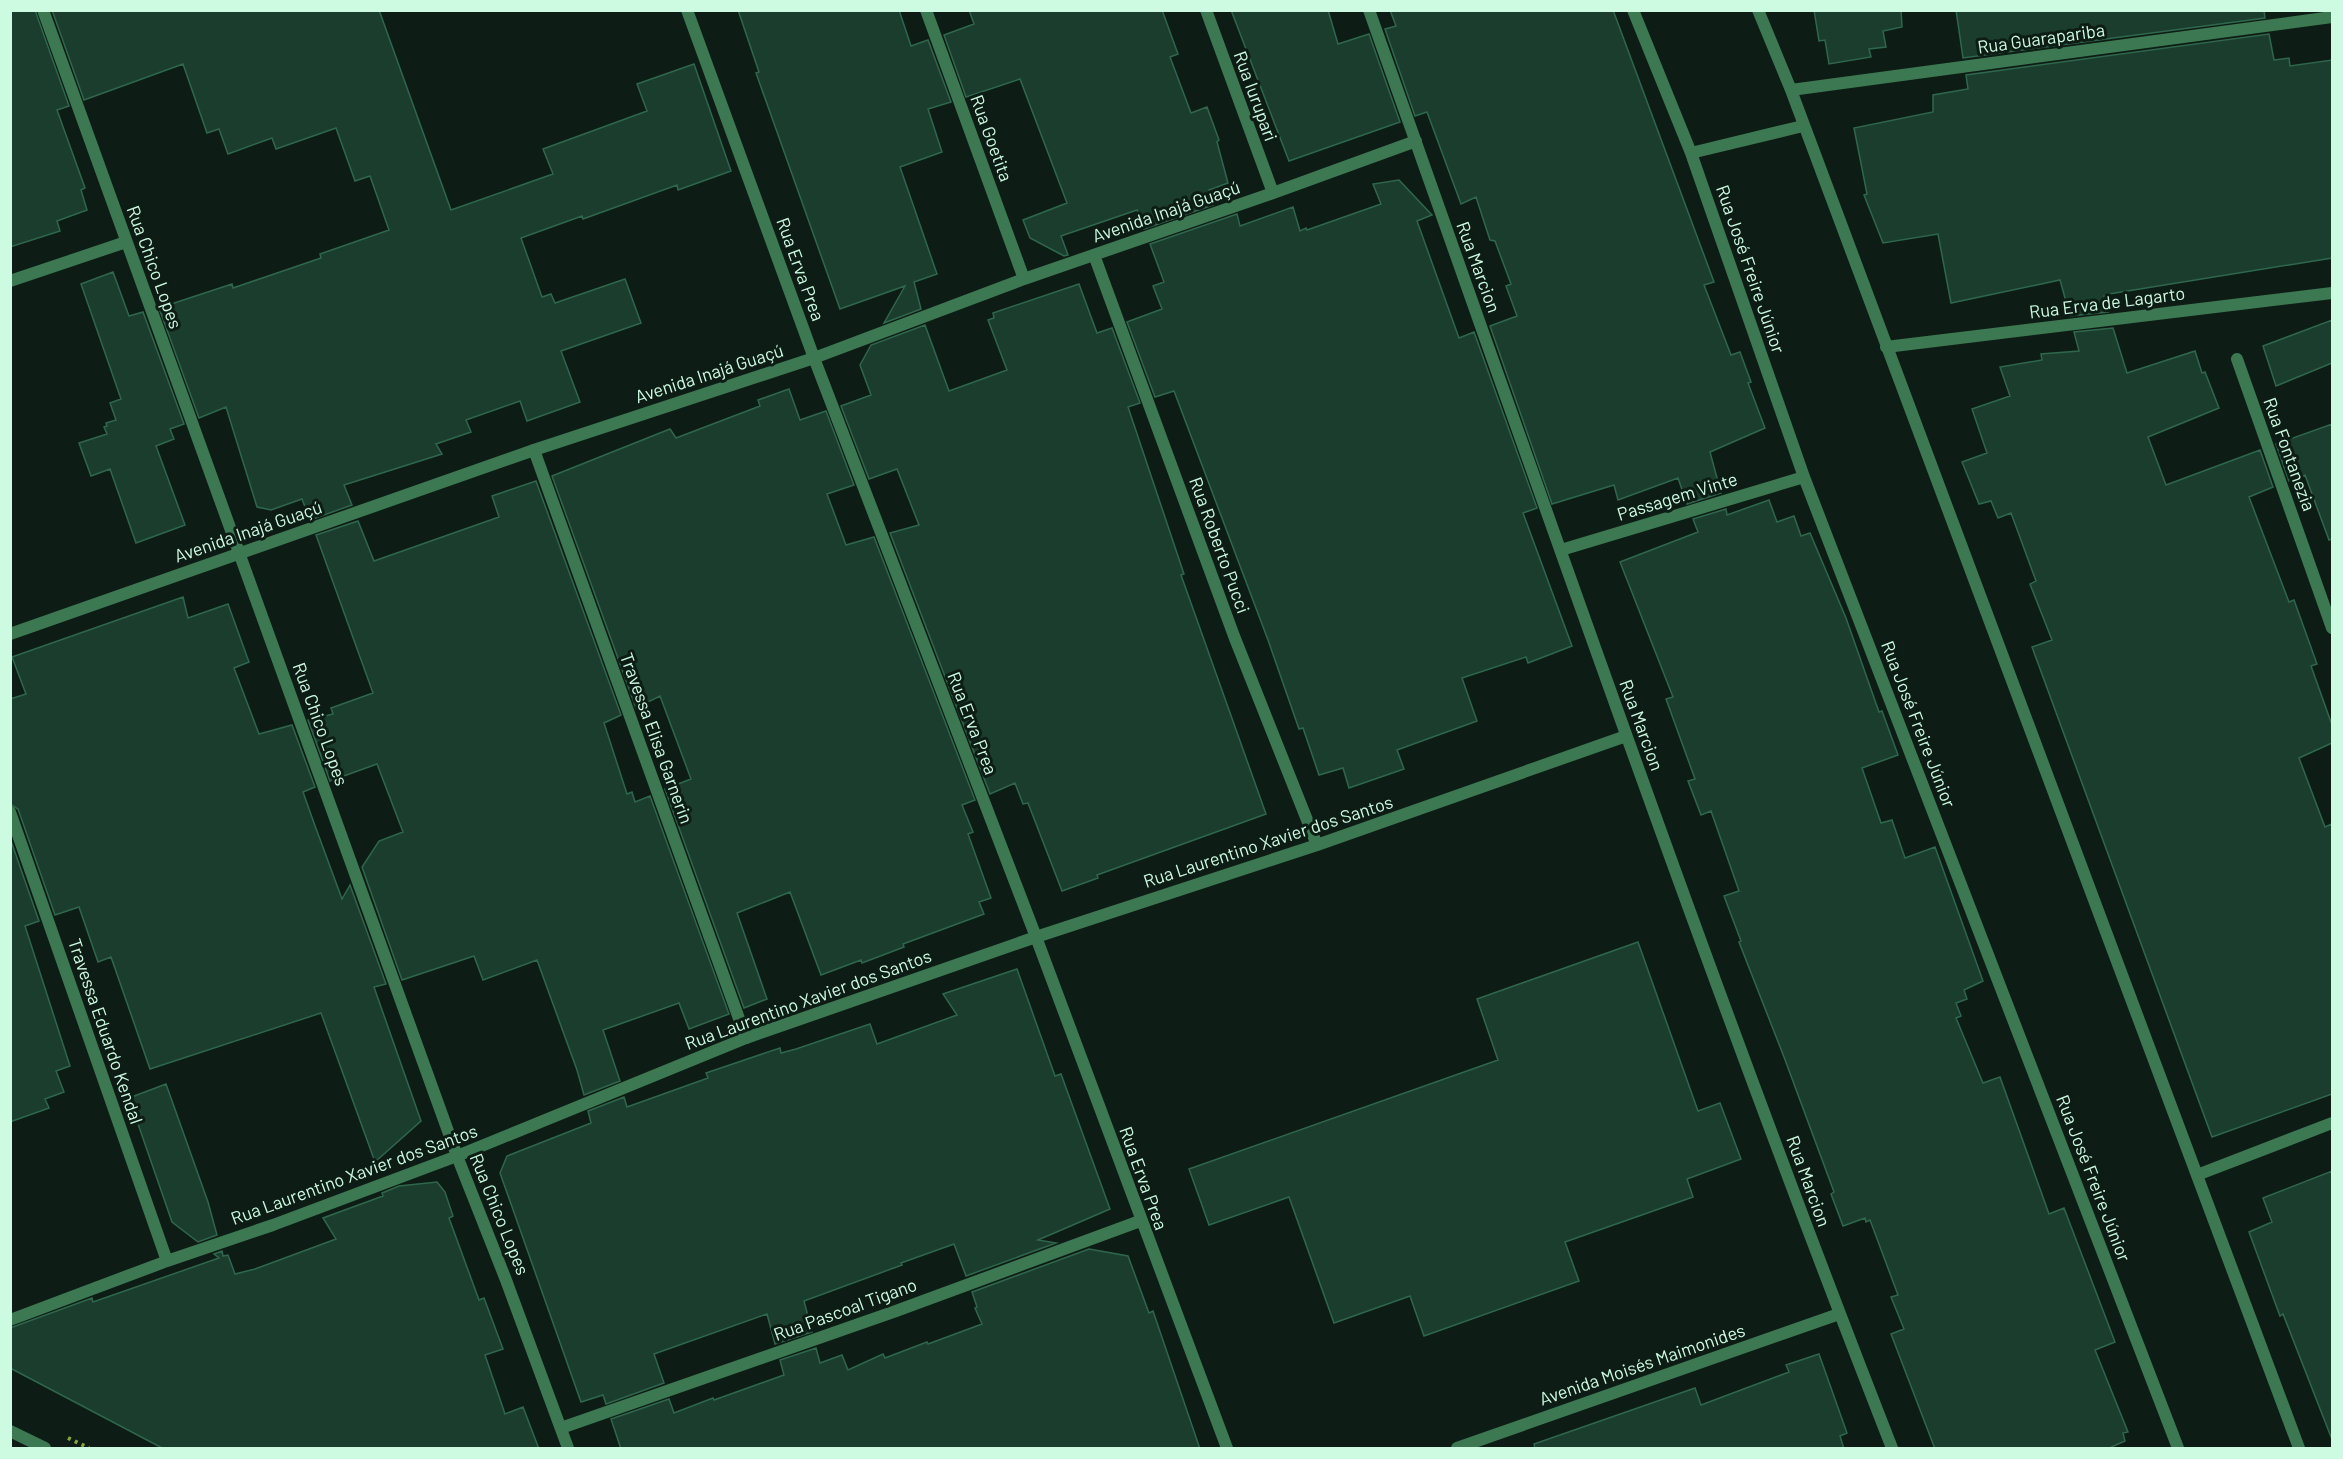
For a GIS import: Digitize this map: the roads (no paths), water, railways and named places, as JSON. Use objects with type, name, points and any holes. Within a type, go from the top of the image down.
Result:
[{"type":"street","name":"Rua Chico Lopes","points":[[43,10],[457,1156],[507,1280],[568,1449]]},
{"type":"street","name":"Rua Erva Prea","points":[[687,10],[814,358],[1036,937],[1140,1221],[1227,1449]]},
{"type":"street","name":"Rua Goetita","points":[[926,10],[1024,279]]},
{"type":"street","name":"Rua Iurupari","points":[[1206,10],[1273,193]]},
{"type":"street","name":"Rua Marcion","points":[[1369,10],[1626,736],[1839,1314],[1892,1449]]},
{"type":"street","name":"Rua José Freire Júnior","points":[[1634,10],[1691,153],[1804,477],[2178,1449]]},
{"type":"street","points":[[1758,10],[1791,90],[2299,1449]]},
{"type":"street","name":"Rua Guarapariba","points":[[1791,90],[2332,17]]},
{"type":"street","points":[[1691,153],[1803,126]]},
{"type":"street","name":"Avenida Inajá Guaçú","points":[[10,634],[534,450],[814,358],[1024,279],[1416,141]]},
{"type":"street","points":[[10,281],[126,242]]},
{"type":"street","name":"Rua Roberto Pucci","points":[[1094,255],[1234,636],[1317,845]]},
{"type":"street","name":"Rua Erva de Lagarto","points":[[1886,347],[2332,293]]},
{"type":"street","name":"Rua Fontanezia","points":[[2237,359],[2332,628]]},
{"type":"street","name":"Travessa Elisa Garnerin","points":[[534,450],[746,1038]]},
{"type":"street","name":"Passagem Vinte","points":[[1560,549],[1804,477]]},
{"type":"street","name":"Rua Laurentino Xavier dos Santos","points":[[10,1320],[457,1156],[746,1038],[1036,937],[1317,845],[1626,736]]},
{"type":"street","name":"Travessa Eduardo Kendal","points":[[10,812],[167,1261]]},
{"type":"street","points":[[2197,1175],[2332,1123]]},
{"type":"street","name":"Rua Pascoal Tigano","points":[[561,1428],[896,1311],[1140,1221]]},
{"type":"street","name":"Avenida Moisés Maimonides","points":[[1456,1449],[1839,1314]]},
{"type":"street","points":[[10,1431],[45,1449]]}]
